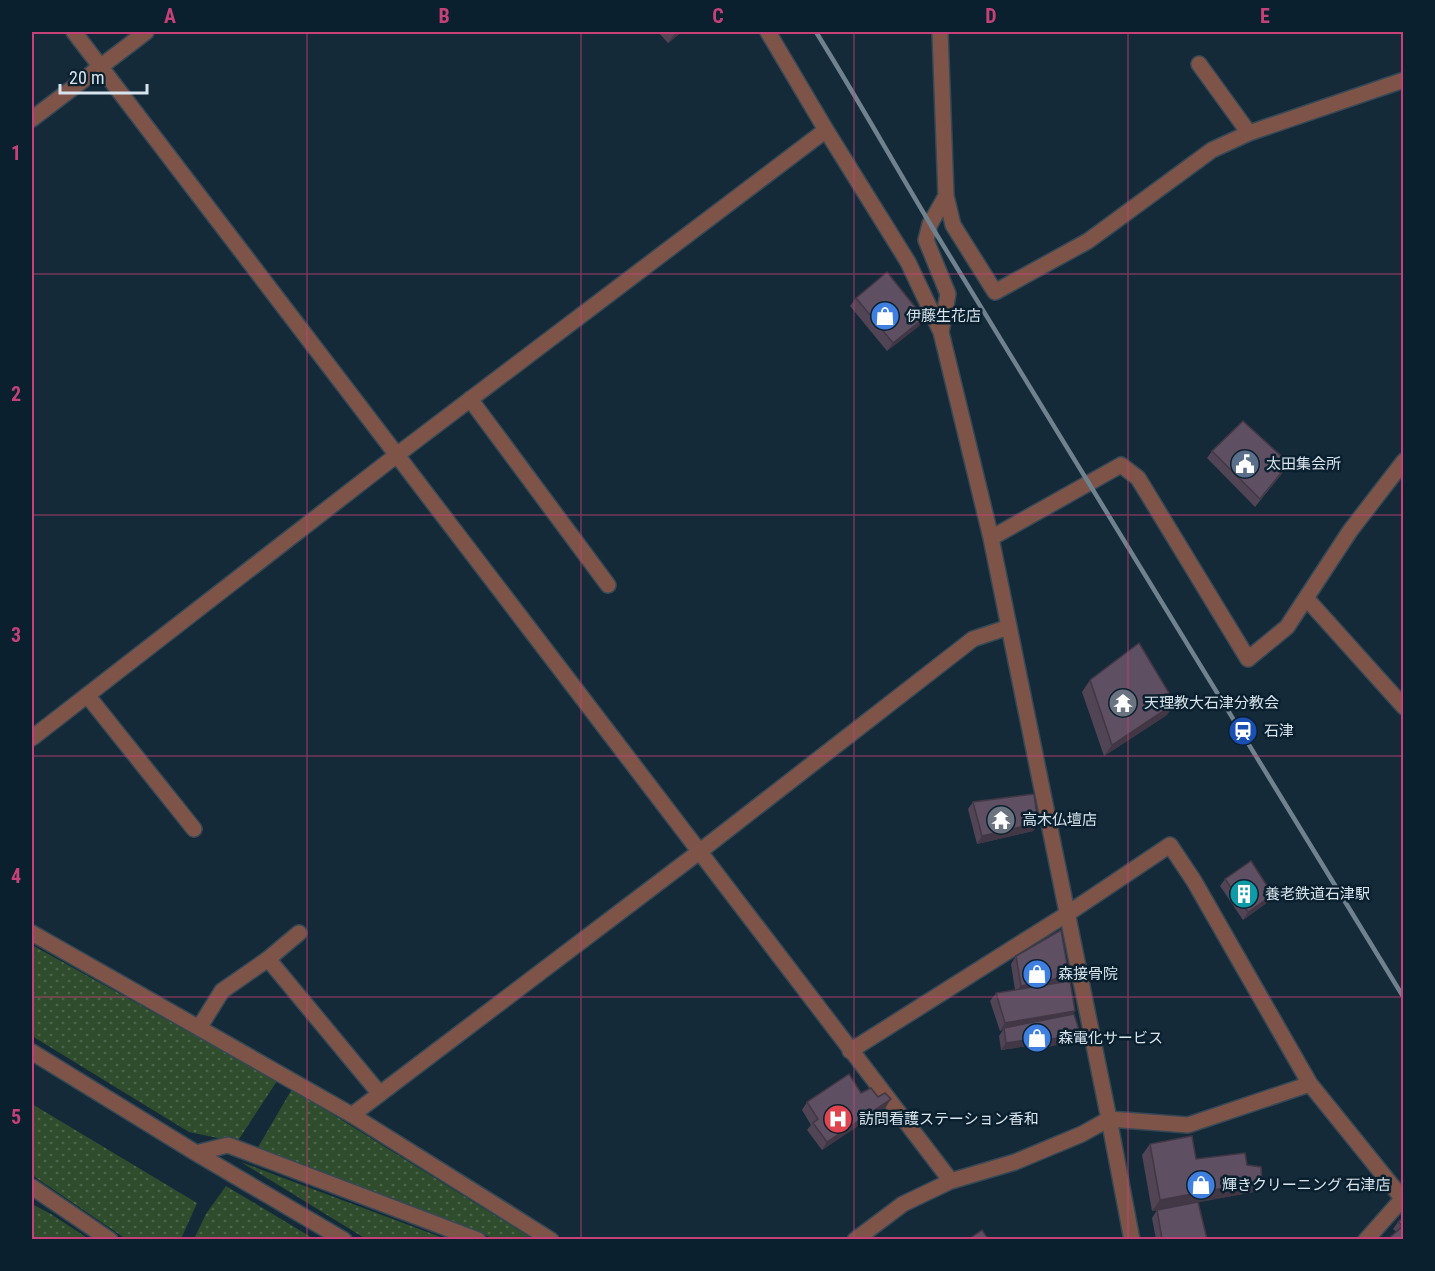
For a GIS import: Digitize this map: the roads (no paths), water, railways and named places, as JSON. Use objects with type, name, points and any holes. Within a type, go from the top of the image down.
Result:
[{"type":"street","points":[[74,32],[951,1181]]},
{"type":"street","points":[[32,119],[146,32]]},
{"type":"street","points":[[768,32],[908,261],[941,332],[991,538],[1132,1239]]},
{"type":"street","points":[[940,32],[946,196],[953,225],[995,292],[1088,241],[1212,150],[1249,133],[1404,80]]},
{"type":"street","points":[[1198,64],[1249,133]]},
{"type":"street","points":[[32,738],[398,454],[826,130]]},
{"type":"street","points":[[941,332],[948,294],[926,240],[930,224],[946,196]]},
{"type":"street","points":[[470,399],[608,585]]},
{"type":"street","points":[[991,538],[1121,465],[1138,478],[1248,659],[1287,627],[1350,531],[1404,461]]},
{"type":"street","points":[[1306,598],[1404,707]]},
{"type":"street","points":[[352,1115],[699,852],[973,639],[1009,627]]},
{"type":"street","points":[[87,695],[194,829]]},
{"type":"street","points":[[850,1051],[1067,914],[1170,845],[1194,881],[1310,1083],[1403,1198],[1366,1239]]},
{"type":"street","points":[[32,933],[352,1115],[551,1239]]},
{"type":"street","points":[[199,1028],[222,991],[268,959],[299,933]]},
{"type":"street","points":[[268,959],[380,1094]]},
{"type":"street","points":[[32,1052],[196,1153],[344,1239]]},
{"type":"street","points":[[855,1239],[903,1204],[951,1181],[1015,1162],[1082,1134],[1109,1119],[1188,1125],[1310,1083]]},
{"type":"street","points":[[196,1153],[228,1145],[478,1239]]},
{"type":"street","points":[[32,1187],[110,1239]]},
{"type":"railway","points":[[816,32],[932,227],[1404,998]]},
{"type":"place","name":"伊藤生花店","points":[[885,316]]},
{"type":"place","name":"太田集会所","points":[[1245,464]]},
{"type":"place","name":"天理教大石津分教会","points":[[1123,703]]},
{"type":"place","name":"石津","points":[[1243,731]]},
{"type":"place","name":"高木仏壇店","points":[[1001,820]]},
{"type":"place","name":"養老鉄道石津駅","points":[[1244,894]]},
{"type":"place","name":"森接骨院","points":[[1037,974]]},
{"type":"place","name":"森電化サービス","points":[[1037,1038]]},
{"type":"place","name":"訪問看護ステーション香和","points":[[838,1119]]},
{"type":"place","name":"輝きクリーニング 石津店","points":[[1201,1185]]}]
